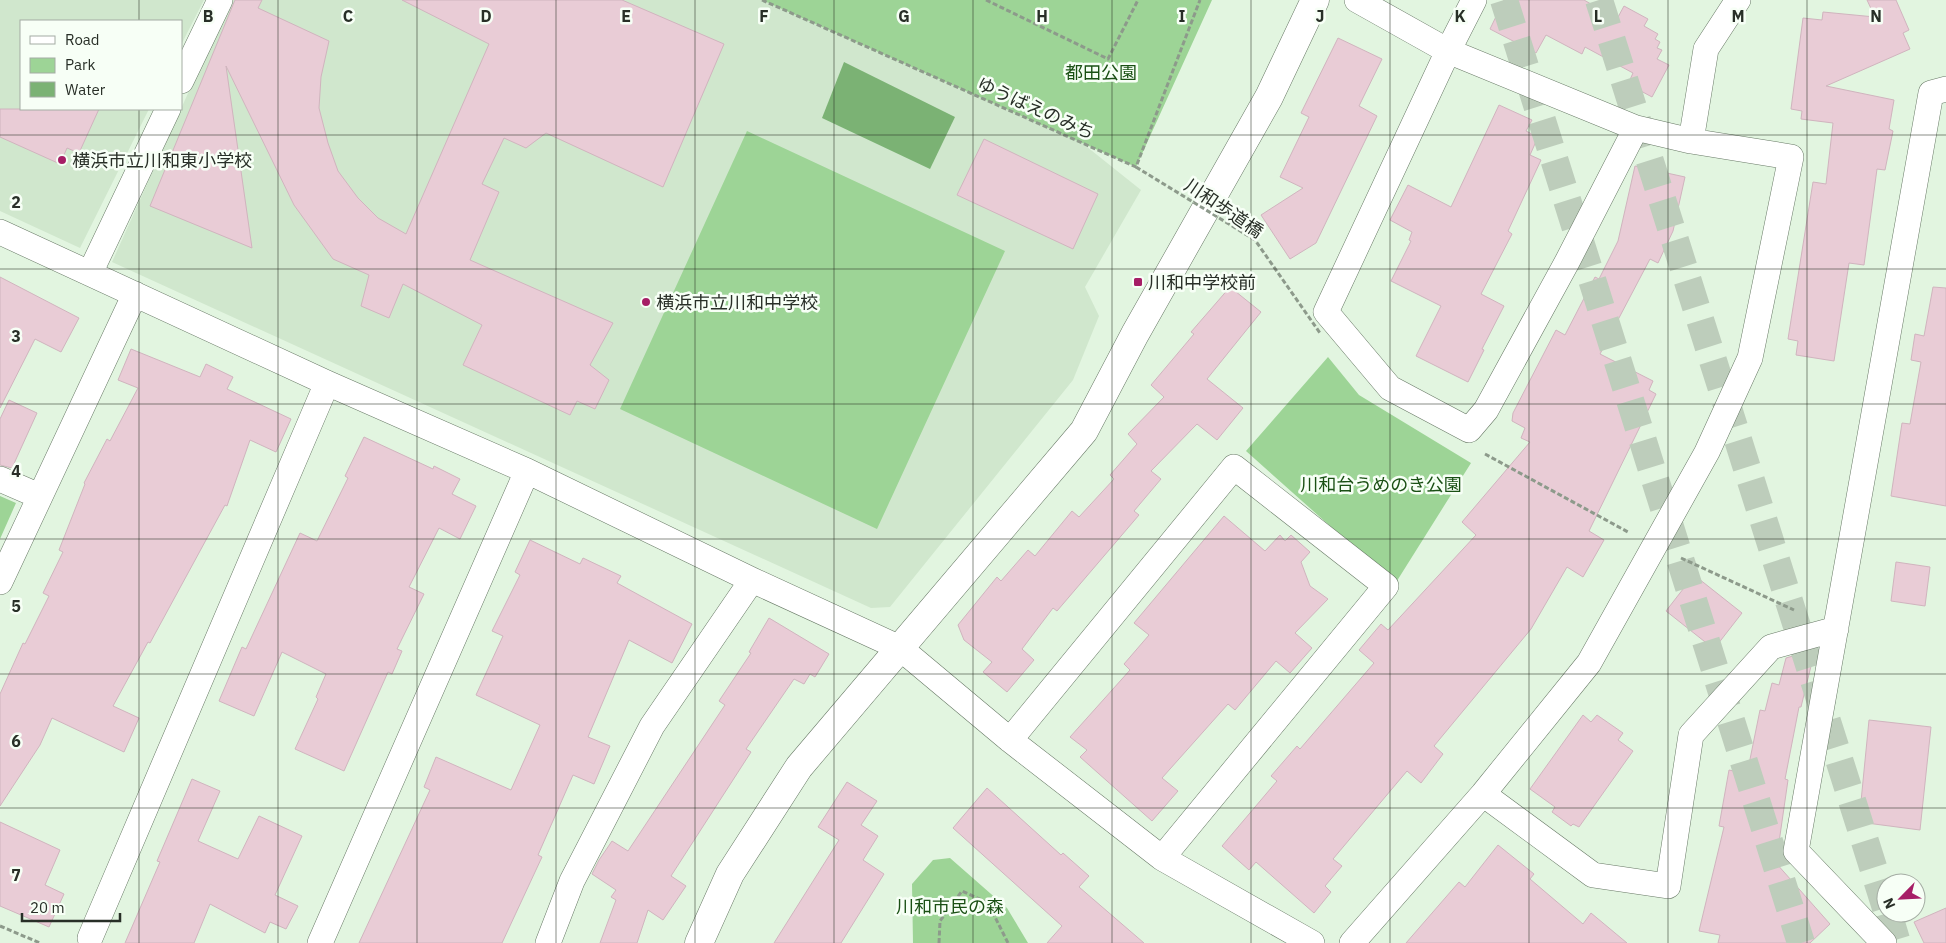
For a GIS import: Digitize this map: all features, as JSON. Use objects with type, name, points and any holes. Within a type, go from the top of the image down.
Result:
[{"type":"street","points":[[182,79],[220,0]]},
{"type":"street","points":[[699,943],[730,874],[799,767],[1084,431],[1135,334],[1269,97],[1315,0]]},
{"type":"street","points":[[1352,943],[1483,794],[1589,663],[1706,452],[1750,358],[1791,157],[1691,141],[1636,128],[1448,51],[1357,0]]},
{"type":"street","points":[[1474,0],[1448,51],[1326,312],[1390,388],[1469,430],[1486,410],[1567,262],[1636,128]]},
{"type":"street","points":[[1691,141],[1706,49],[1738,0]]},
{"type":"street","points":[[1884,943],[1796,851],[1931,93],[1946,89]]},
{"type":"street","points":[[90,273],[168,110]]},
{"type":"street","points":[[0,232],[328,383],[527,471],[752,580],[900,648],[1010,740],[1162,858],[1312,943]]},
{"type":"street","points":[[0,582],[135,294]]},
{"type":"street","points":[[90,938],[328,383]]},
{"type":"street","points":[[1010,740],[1234,468],[1249,479],[1386,586],[1162,858]]},
{"type":"street","points":[[320,943],[527,471]]},
{"type":"street","points":[[0,479],[39,496]]},
{"type":"street","points":[[548,943],[572,882],[652,726],[752,580]]},
{"type":"street","points":[[1483,794],[1593,875],[1668,886],[1692,735],[1771,647],[1836,629]]},
{"type":"path","name":"ゆうばえのみち","points":[[762,0],[1136,167]]},
{"type":"path","points":[[986,0],[1108,59],[1138,0]]},
{"type":"path","points":[[1136,167],[1200,0]]},
{"type":"path","name":"川和歩道橋","points":[[1136,167],[1255,240],[1326,340]]},
{"type":"path","points":[[1479,451],[1653,546],[1836,629]]},
{"type":"path","points":[[939,943],[940,921],[962,891],[988,903],[1008,943]]},
{"type":"path","points":[[0,926],[40,943]]},
{"type":"shaded area","name":"横浜市立川和東小学校","points":[[0,0],[204,0],[182,43],[182,20],[20,20],[20,110],[149,110],[80,248],[0,211]]},
{"type":"shaded area","name":"横浜市立川和中学校","points":[[230,0],[809,0],[1027,99],[1141,190],[1085,287],[1099,316],[1073,380],[890,607],[871,608],[112,262]]},
{"type":"green space","name":"都田公園","points":[[762,0],[1212,0],[1136,167]]},
{"type":"green space","points":[[747,131],[1005,251],[877,529],[620,409]]},
{"type":"green space","name":"川和台うめのき公園","points":[[1328,357],[1359,395],[1471,463],[1395,584],[1246,451]]},
{"type":"green space","points":[[0,496],[16,503],[0,539]]},
{"type":"green space","name":"川和市民の森","points":[[950,858],[1007,908],[1028,943],[913,943],[912,884],[933,860]]},
{"type":"water","points":[[844,62],[955,117],[930,169],[822,118]]},
{"type":"building","points":[[235,0],[262,0],[258,8],[329,41],[321,77],[319,108],[338,171],[358,198],[378,218],[406,234],[489,44],[402,0],[622,0],[724,44],[663,187],[546,133],[526,148],[504,138],[482,184],[499,192],[470,260],[613,323],[590,365],[609,380],[595,409],[577,401],[570,415],[463,365],[482,325],[403,284],[389,318],[361,306],[369,275],[333,259],[294,205],[226,66],[252,248],[150,206]]},
{"type":"building","points":[[1504,0],[1584,0],[1617,19],[1624,6],[1648,19],[1644,26],[1658,34],[1655,39],[1660,42],[1657,48],[1662,50],[1657,59],[1669,65],[1652,97],[1628,84],[1633,73],[1585,47],[1582,54],[1546,35],[1536,53],[1490,29]]},
{"type":"building","points":[[1867,0],[1896,0],[1909,30],[1903,33],[1910,49],[1826,86],[1894,100],[1889,129],[1893,131],[1885,170],[1877,169],[1864,265],[1849,263],[1834,361],[1796,355],[1798,341],[1788,339],[1813,182],[1826,184],[1833,123],[1801,119],[1802,111],[1791,109],[1803,18],[1822,20],[1823,12],[1875,17]]},
{"type":"building","points":[[1338,38],[1382,59],[1359,106],[1377,116],[1316,243],[1290,259],[1261,215],[1303,188],[1280,177],[1309,117],[1301,113]]},
{"type":"building","points":[[1499,105],[1532,120],[1526,131],[1538,137],[1530,155],[1541,160],[1508,231],[1512,234],[1481,294],[1504,306],[1468,382],[1416,356],[1441,306],[1391,281],[1411,241],[1409,240],[1412,232],[1390,220],[1408,185],[1451,207]]},
{"type":"building","points":[[0,109],[99,110],[79,153],[67,148],[60,164],[0,137]]},
{"type":"building","points":[[984,139],[1098,194],[1073,249],[957,195]]},
{"type":"building","points":[[1635,166],[1685,177],[1673,231],[1658,263],[1650,259],[1600,354],[1653,381],[1649,390],[1656,394],[1589,531],[1604,540],[1583,577],[1567,567],[1531,629],[1434,746],[1443,754],[1421,783],[1407,771],[1333,859],[1342,866],[1325,886],[1331,892],[1314,913],[1256,862],[1249,870],[1222,846],[1277,781],[1271,776],[1297,746],[1300,749],[1374,663],[1359,650],[1381,624],[1388,630],[1476,535],[1462,522],[1530,442],[1521,438],[1525,428],[1512,421],[1513,413],[1556,330],[1565,335],[1595,277],[1599,279],[1618,241]]},
{"type":"building","points":[[0,277],[79,318],[61,352],[35,339],[0,408]]},
{"type":"building","points":[[1230,287],[1261,312],[1207,379],[1243,408],[1217,440],[1197,424],[1151,471],[1161,479],[1134,511],[1139,515],[1057,611],[1053,608],[1022,649],[1034,660],[1007,692],[983,672],[992,662],[964,640],[958,625],[997,577],[1001,581],[1028,550],[1035,556],[1072,511],[1079,517],[1114,479],[1110,475],[1137,444],[1128,434],[1164,397],[1151,385],[1194,334],[1191,332]]},
{"type":"building","points":[[1933,287],[1946,288],[1946,506],[1891,496],[1902,423],[1910,424],[1921,362],[1911,360],[1915,334],[1924,336]]},
{"type":"building","points":[[131,349],[200,377],[206,364],[233,377],[227,389],[291,419],[276,452],[250,440],[227,506],[225,505],[150,643],[148,642],[113,706],[139,718],[124,752],[52,718],[40,745],[0,806],[0,694],[23,643],[25,644],[49,596],[43,593],[63,552],[59,550],[84,483],[107,439],[110,441],[138,388],[118,380]]},
{"type":"building","points":[[9,400],[37,413],[12,468],[0,465],[0,419]]},
{"type":"building","points":[[364,437],[433,469],[434,466],[460,479],[452,494],[476,506],[460,539],[439,528],[409,587],[424,594],[397,649],[402,651],[392,674],[388,672],[344,771],[295,749],[318,699],[316,697],[326,674],[282,652],[254,716],[219,701],[242,647],[246,649],[300,533],[317,541],[348,478],[345,476]]},
{"type":"building","points":[[1224,516],[1265,551],[1280,535],[1285,541],[1291,535],[1310,552],[1301,562],[1310,586],[1328,599],[1295,633],[1312,648],[1290,673],[1276,661],[1235,710],[1228,704],[1162,778],[1178,791],[1152,821],[1080,757],[1087,750],[1070,737],[1130,670],[1124,664],[1149,635],[1134,623]]},
{"type":"building","points":[[530,540],[580,564],[583,558],[621,576],[617,583],[692,624],[672,663],[629,640],[588,737],[610,746],[594,784],[573,775],[538,855],[542,857],[502,943],[359,943],[430,790],[424,787],[436,757],[511,790],[540,725],[476,695],[503,636],[492,631],[520,575],[515,572]]},
{"type":"building","points":[[1896,562],[1930,567],[1925,606],[1891,601]]},
{"type":"building","points":[[1694,575],[1742,613],[1714,649],[1666,611]]},
{"type":"building","points":[[769,618],[829,654],[815,677],[810,674],[804,684],[794,679],[746,749],[751,752],[671,876],[686,886],[663,920],[648,910],[637,943],[600,943],[616,900],[611,897],[616,890],[592,874],[599,860],[612,841],[628,851],[725,705],[719,701],[751,653],[749,652]]},
{"type":"building","points":[[1810,651],[1807,665],[1811,666],[1801,707],[1799,707],[1785,779],[1788,780],[1776,863],[1830,924],[1810,943],[1718,943],[1720,935],[1699,931],[1724,827],[1719,826],[1729,770],[1747,774],[1760,710],[1765,711],[1772,683],[1779,685],[1786,658]]},
{"type":"building","points":[[1583,715],[1591,722],[1597,715],[1623,733],[1618,740],[1633,751],[1579,827],[1573,824],[1571,826],[1552,812],[1555,807],[1530,789]]},
{"type":"building","points":[[1869,720],[1931,727],[1920,830],[1859,822]]},
{"type":"building","points":[[192,779],[220,791],[198,841],[238,859],[259,816],[302,836],[275,895],[298,906],[286,929],[270,922],[265,933],[210,904],[194,943],[125,943],[160,862],[157,861]]},
{"type":"building","points":[[847,782],[877,801],[861,825],[878,836],[863,860],[884,874],[841,943],[774,943],[839,840],[818,827]]},
{"type":"building","points":[[987,788],[1061,855],[1063,853],[1089,876],[1079,887],[1144,943],[1047,943],[1062,926],[953,828]]},
{"type":"building","points":[[0,822],[60,850],[45,885],[64,894],[49,927],[0,906]]},
{"type":"building","points":[[1498,845],[1534,874],[1530,879],[1583,924],[1591,913],[1627,943],[1406,943],[1459,882],[1465,887]]},
{"type":"building","points":[[1946,908],[1946,943],[1924,943],[1914,923],[1926,923],[1926,917]]},
{"type":"tunnel","points":[[1504,0],[1801,943]]},
{"type":"tunnel","points":[[1599,0],[1876,876]]},
{"type":"tunnel","points":[[1891,923],[1897,943]]},
{"type":"place","name":"横浜市立川和東小学校","points":[[62,160]]},
{"type":"place","name":"川和中学校前","points":[[1138,282]]},
{"type":"place","name":"横浜市立川和中学校","points":[[646,302]]}]
